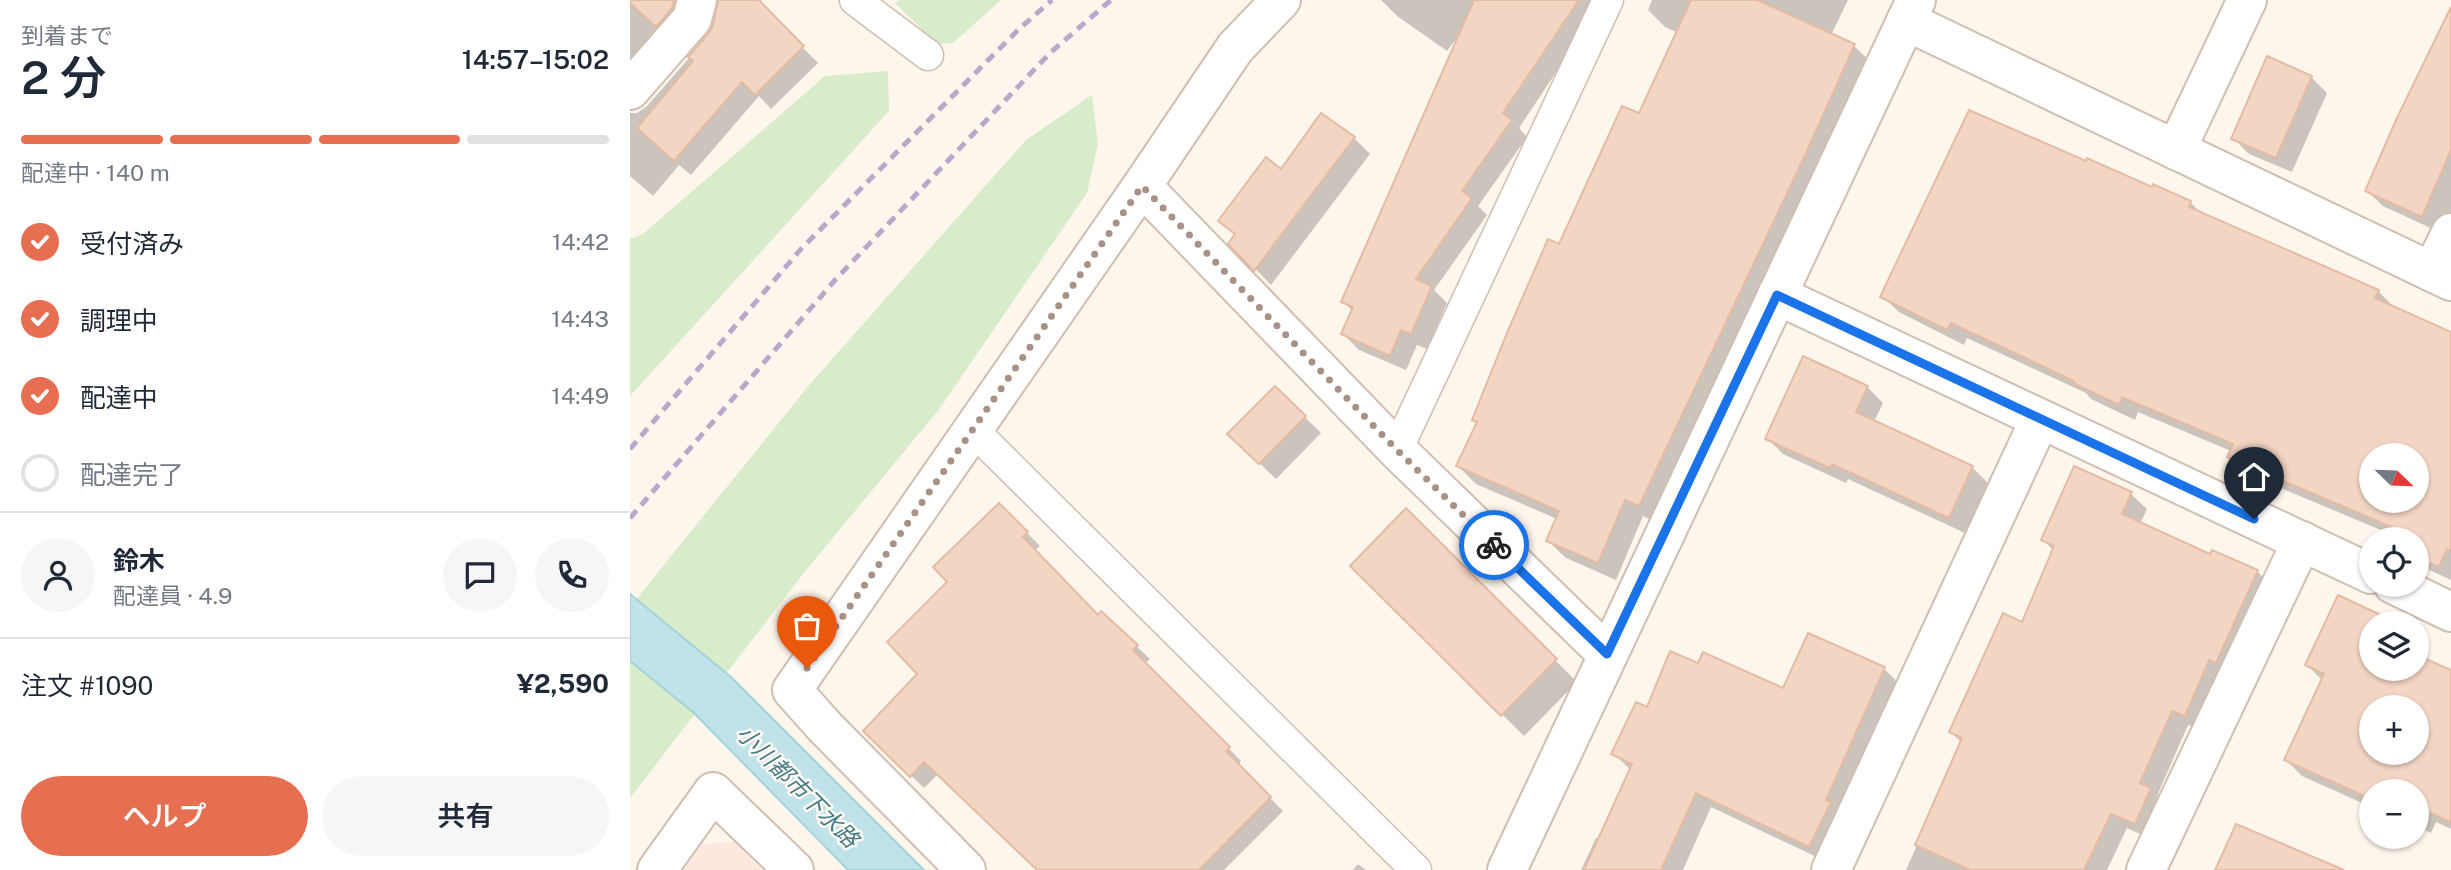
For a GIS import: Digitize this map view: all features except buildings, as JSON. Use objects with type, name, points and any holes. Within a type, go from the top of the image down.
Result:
[{"type":"street","points":[[630,90],[643,51],[692,19],[697,0]]},
{"type":"street","points":[[966,870],[792,690],[1142,186],[1234,48],[1281,0]]},
{"type":"street","points":[[2176,150],[2247,0]]},
{"type":"street","points":[[1507,870],[1911,11],[2176,150],[2442,277],[2451,233]]},
{"type":"street","points":[[1142,186],[1397,450],[1607,654]]},
{"type":"street","points":[[1777,295],[2359,568]]},
{"type":"street","points":[[1831,870],[2040,419]]},
{"type":"street","points":[[2146,870],[2302,541]]},
{"type":"street","points":[[2420,597],[2451,612]]},
{"type":"street","points":[[656,870],[713,792],[794,870]]},
{"type":"lane","points":[[855,0],[928,55]]},
{"type":"lane","points":[[1397,450],[1608,0]]},
{"type":"lane","points":[[973,430],[1416,870]]},
{"type":"shaded area","points":[[735,842],[762,870],[683,870],[702,844]]},
{"type":"green space","points":[[899,0],[1001,0],[953,43],[937,44],[895,3]]},
{"type":"green space","points":[[888,71],[889,111],[630,396],[630,239],[643,234],[825,76]]},
{"type":"green space","points":[[1092,95],[1098,144],[1087,193],[940,408],[803,574],[630,798],[630,607],[810,384],[1026,140]]},
{"type":"water","name":"小川都市下水路","points":[[630,594],[731,677],[924,870],[848,870],[694,713],[630,661]]},
{"type":"railway","points":[[630,449],[801,249],[1018,30],[1052,0]]},
{"type":"railway","points":[[630,518],[836,279],[1050,53],[1111,0]]},
{"type":"way so far","points":[[807,668],[1142,186],[1397,450],[1494,545]]},
{"type":"route","points":[[1494,545],[1607,654],[1777,295],[2254,519]]}]
